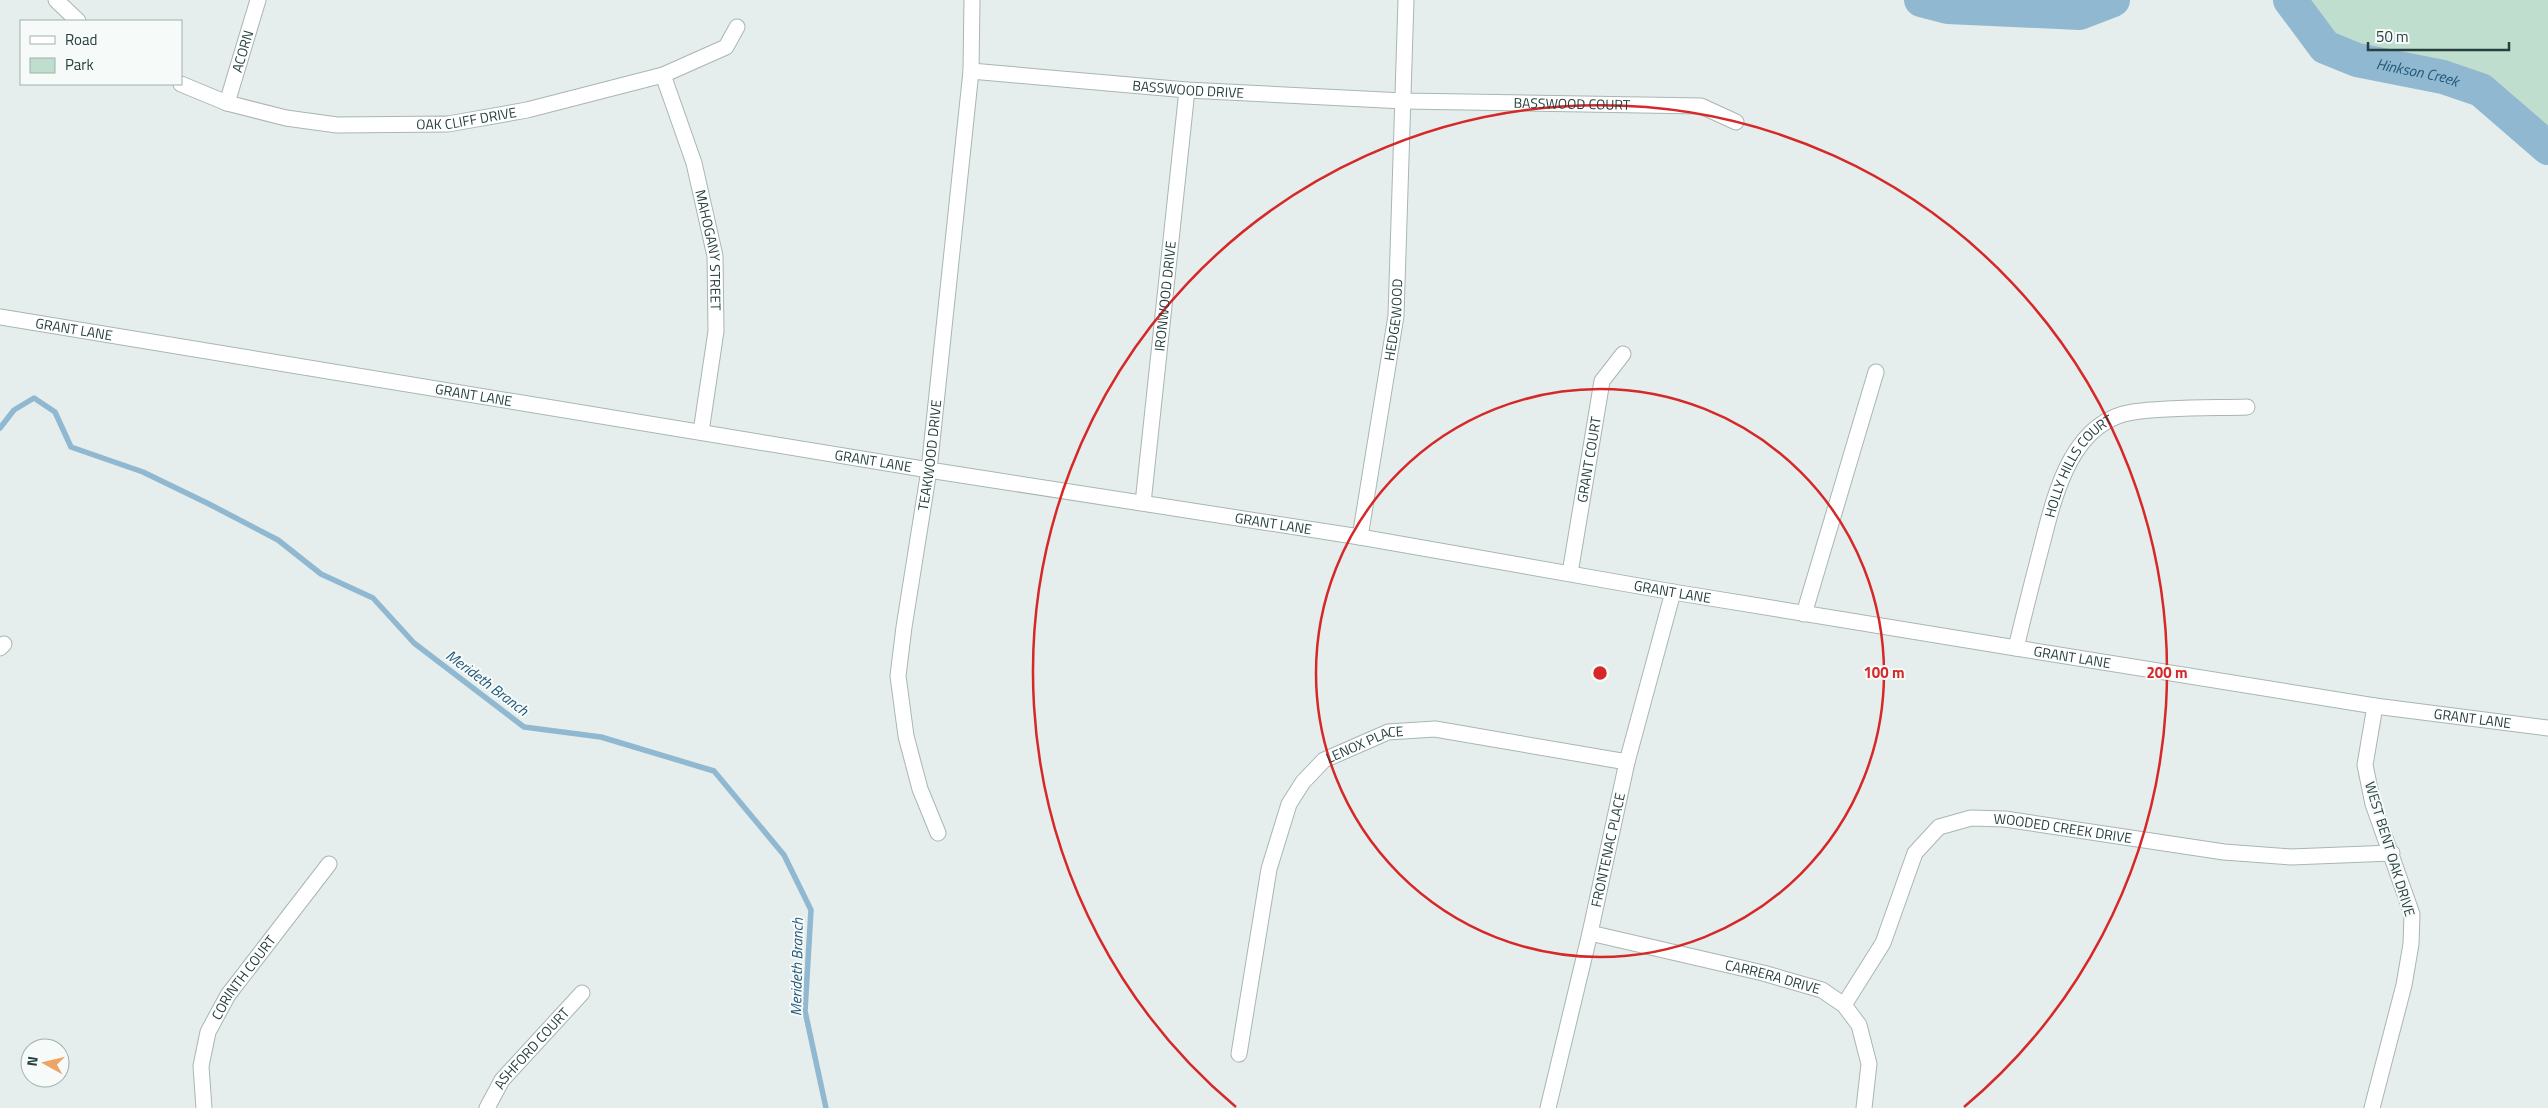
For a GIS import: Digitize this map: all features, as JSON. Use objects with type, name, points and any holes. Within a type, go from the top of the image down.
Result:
[{"type":"street","points":[[56,0],[77,20]]},
{"type":"street","name":"ACORN","points":[[228,103],[258,0]]},
{"type":"street","name":"TEAKWOOD DRIVE","points":[[938,833],[920,789],[906,736],[898,676],[904,627],[930,470],[971,71],[972,0]]},
{"type":"street","name":"HEDGEWOOD","points":[[1360,537],[1396,316],[1406,0]]},
{"type":"street","name":"OAK CLIFF DRIVE","points":[[182,84],[228,103],[286,118],[337,124],[448,124],[527,110],[663,75],[726,47],[737,27]]},
{"type":"street","name":"BASSWOOD DRIVE","points":[[971,71],[1187,90],[1404,101]]},
{"type":"street","name":"MAHOGANY STREET","points":[[663,75],[694,163],[715,256],[716,331],[702,432]]},
{"type":"street","name":"IRONWOOD DRIVE","points":[[1144,503],[1187,90]]},
{"type":"street","name":"BASSWOOD COURT","points":[[1404,101],[1701,106],[1736,122]]},
{"type":"street","name":"GRANT LANE","points":[[0,317],[930,470],[1360,537],[1804,614],[2375,706],[2548,728]]},
{"type":"street","name":"GRANT COURT","points":[[1570,573],[1602,382],[1623,354]]},
{"type":"street","points":[[1804,614],[1876,372]]},
{"type":"street","name":"HOLLY HILLS COURT","points":[[2016,648],[2052,505],[2064,472],[2088,437],[2100,425],[2131,412],[2247,407]]},
{"type":"street","name":"FRONTENAC PLACE","points":[[1548,1108],[1590,933],[1627,762],[1673,592]]},
{"type":"street","name":"WEST BENT OAK DRIVE","points":[[2372,1108],[2404,985],[2411,944],[2412,914],[2373,804],[2365,765],[2375,706]]},
{"type":"street","name":"LENOX PLACE","points":[[1239,1054],[1269,869],[1289,804],[1303,782],[1324,760],[1388,732],[1435,729],[1627,762]]},
{"type":"street","name":"WOODED CREEK DRIVE","points":[[1844,1005],[1883,943],[1915,853],[1939,827],[1971,818],[2005,819],[2224,852],[2291,857],[2392,854]]},
{"type":"street","name":"CORINTH COURT","points":[[204,1108],[200,1066],[208,1032],[228,995],[329,864]]},
{"type":"street","name":"CARRERA DRIVE","points":[[1590,933],[1822,990],[1844,1005],[1859,1025],[1869,1064],[1864,1108]]},
{"type":"street","name":"ASHFORD COURT","points":[[487,1108],[502,1080],[582,993]]},
{"type":"green space","points":[[1921,0],[2113,0],[2079,13],[1948,7]]},
{"type":"green space","points":[[2290,0],[2548,0],[2548,148],[2533,135],[2528,135],[2515,125],[2510,115],[2481,90],[2443,77],[2325,47]]},
{"type":"waterway","name":"Hinkson Creek","points":[[1921,0],[1948,7],[2079,13],[2113,0]]},
{"type":"waterway","name":"Hinkson Creek","points":[[2290,0],[2325,47],[2357,60],[2443,77],[2481,90],[2548,148]]},
{"type":"waterway","name":"Merideth Branch","points":[[0,428],[14,410],[34,398],[55,412],[71,447],[143,472],[209,504],[278,540],[321,574],[373,598],[414,643],[524,727],[601,737],[714,771],[784,855],[811,910],[805,1011],[826,1108]]}]
